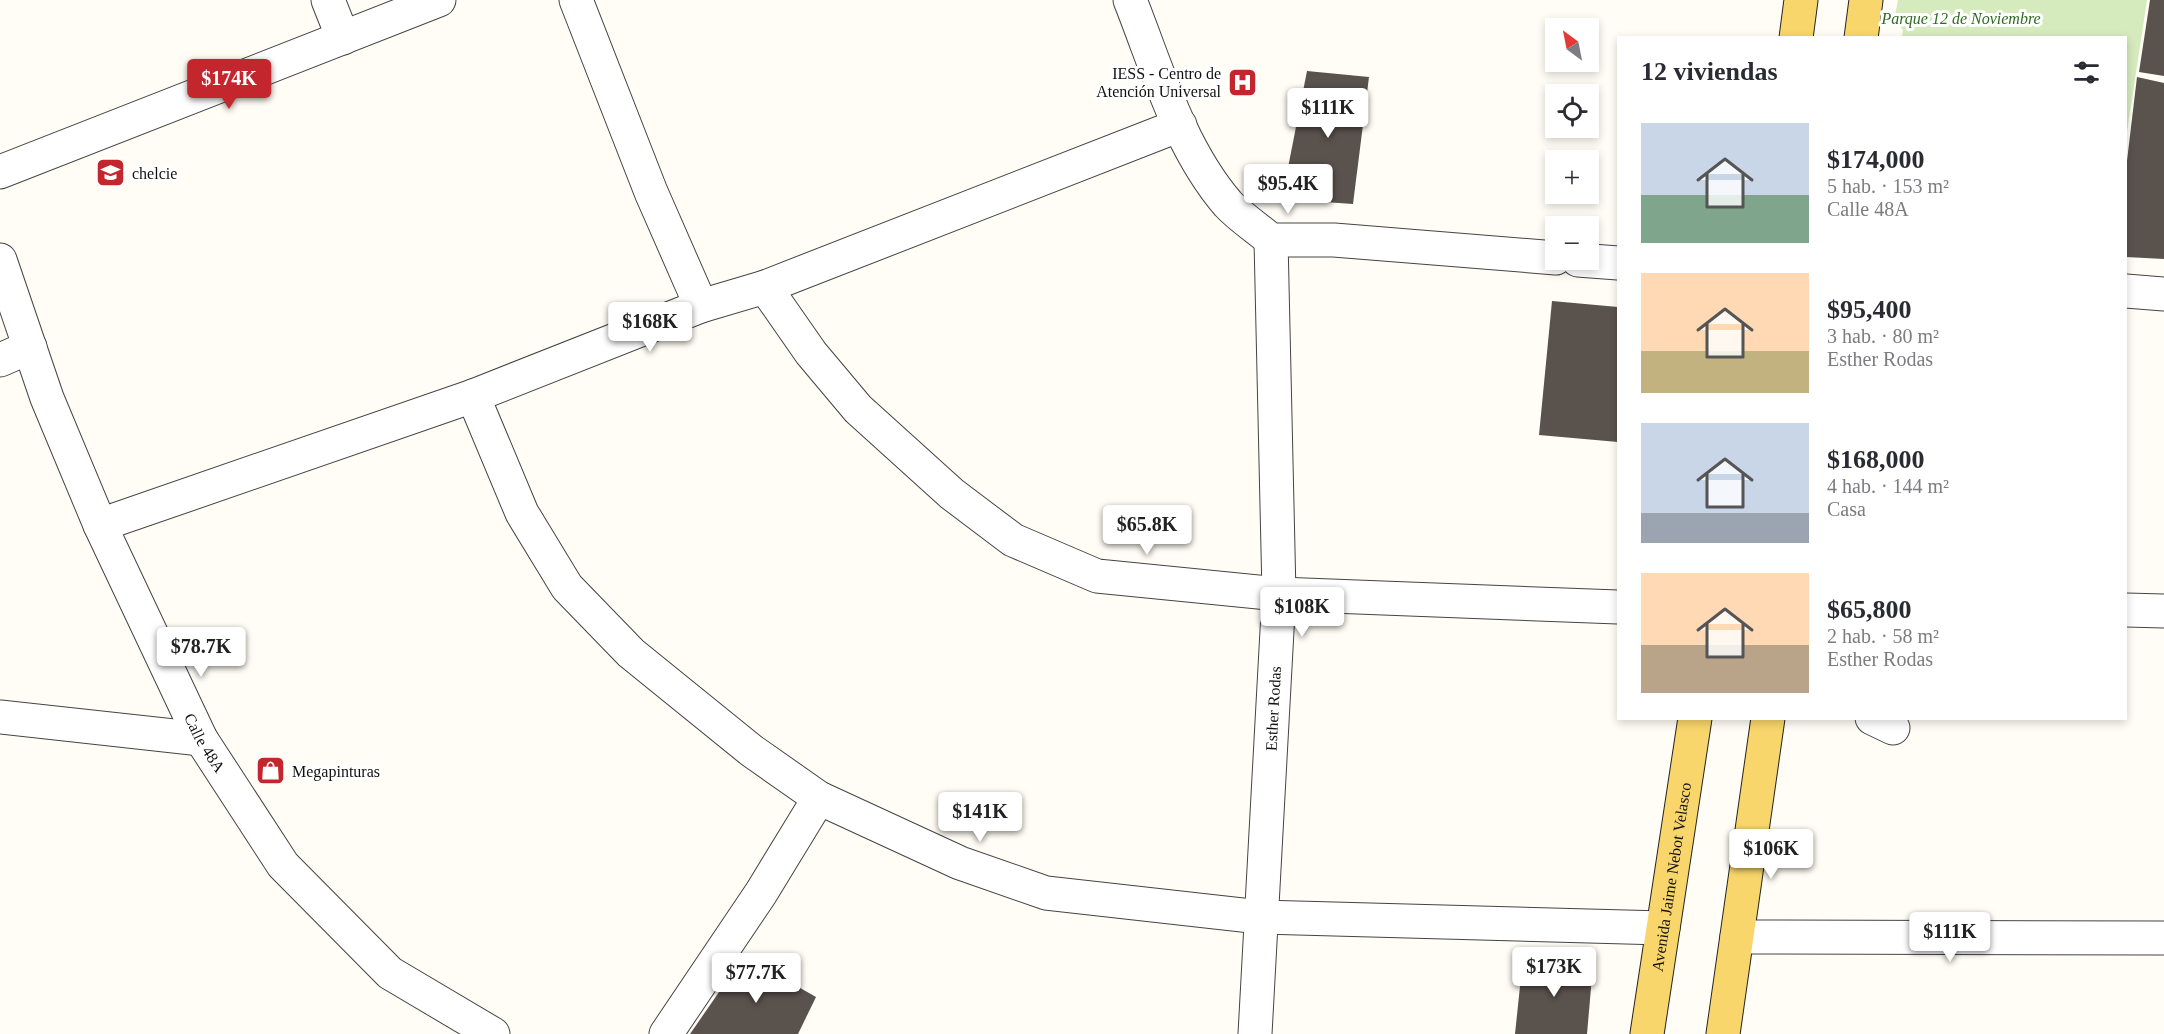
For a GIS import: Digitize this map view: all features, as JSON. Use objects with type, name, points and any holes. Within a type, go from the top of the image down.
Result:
[{"type":"main road","points":[[1796,36],[1801,0]]},
{"type":"main road","points":[[1861,36],[1866,0]]},
{"type":"main road","name":"Avenida Jaime Nebot Velasco","points":[[1647,1034],[1695,720]]},
{"type":"main road","points":[[1723,1034],[1768,720]]},
{"type":"street","points":[[328,0],[343,38]]},
{"type":"street","points":[[0,172],[439,0]]},
{"type":"street","points":[[576,0],[651,192],[701,306]]},
{"type":"street","points":[[1130,0],[1180,124],[1206,175],[1230,206],[1271,240],[1334,240],[1545,257]]},
{"type":"street","points":[[100,525],[473,396],[701,306],[765,287],[1180,124]]},
{"type":"street","name":"Esther Rodas","points":[[1255,1034],[1279,594],[1271,240]]},
{"type":"street","name":"Calle 48A","points":[[0,260],[47,398],[100,525],[201,739],[283,865],[390,973],[493,1034]]},
{"type":"street","points":[[1599,262],[1617,263]]},
{"type":"street","points":[[765,287],[812,353],[858,409],[952,494],[1013,540],[1097,576],[1279,594],[1617,607]]},
{"type":"street","points":[[2127,291],[2164,294]]},
{"type":"street","points":[[0,360],[30,347]]},
{"type":"street","points":[[473,396],[522,513],[567,587],[631,653],[752,751],[819,798],[960,863],[1046,893],[1260,917],[1663,927]]},
{"type":"street","points":[[2127,610],[2164,611]]},
{"type":"street","points":[[0,717],[201,739]]},
{"type":"street","points":[[666,1034],[761,893],[819,798]]},
{"type":"street","points":[[1737,937],[2164,938]]},
{"type":"green space","name":"Parque 12 de Noviembre","points":[[1898,0],[2147,0],[2127,132],[2127,36],[1902,36],[1903,30],[1894,20]]},
{"type":"building","points":[[2150,0],[2164,0],[2164,76],[2139,72]]},
{"type":"building","points":[[1307,71],[1369,77],[1353,204],[1310,201],[1283,193]]},
{"type":"building","points":[[2137,77],[2164,83],[2164,259],[2127,257],[2127,161]]},
{"type":"building","points":[[1552,301],[1617,307],[1617,442],[1539,435]]},
{"type":"building","points":[[744,956],[816,997],[798,1034],[690,1034]]},
{"type":"building","points":[[1523,958],[1593,965],[1587,1034],[1515,1034]]},
{"type":"place","name":"IESS - Centro de Atención Universal","points":[[1242,82]]},
{"type":"place","name":"chelcie","points":[[111,173]]},
{"type":"place","name":"Megapinturas","points":[[271,771]]}]
